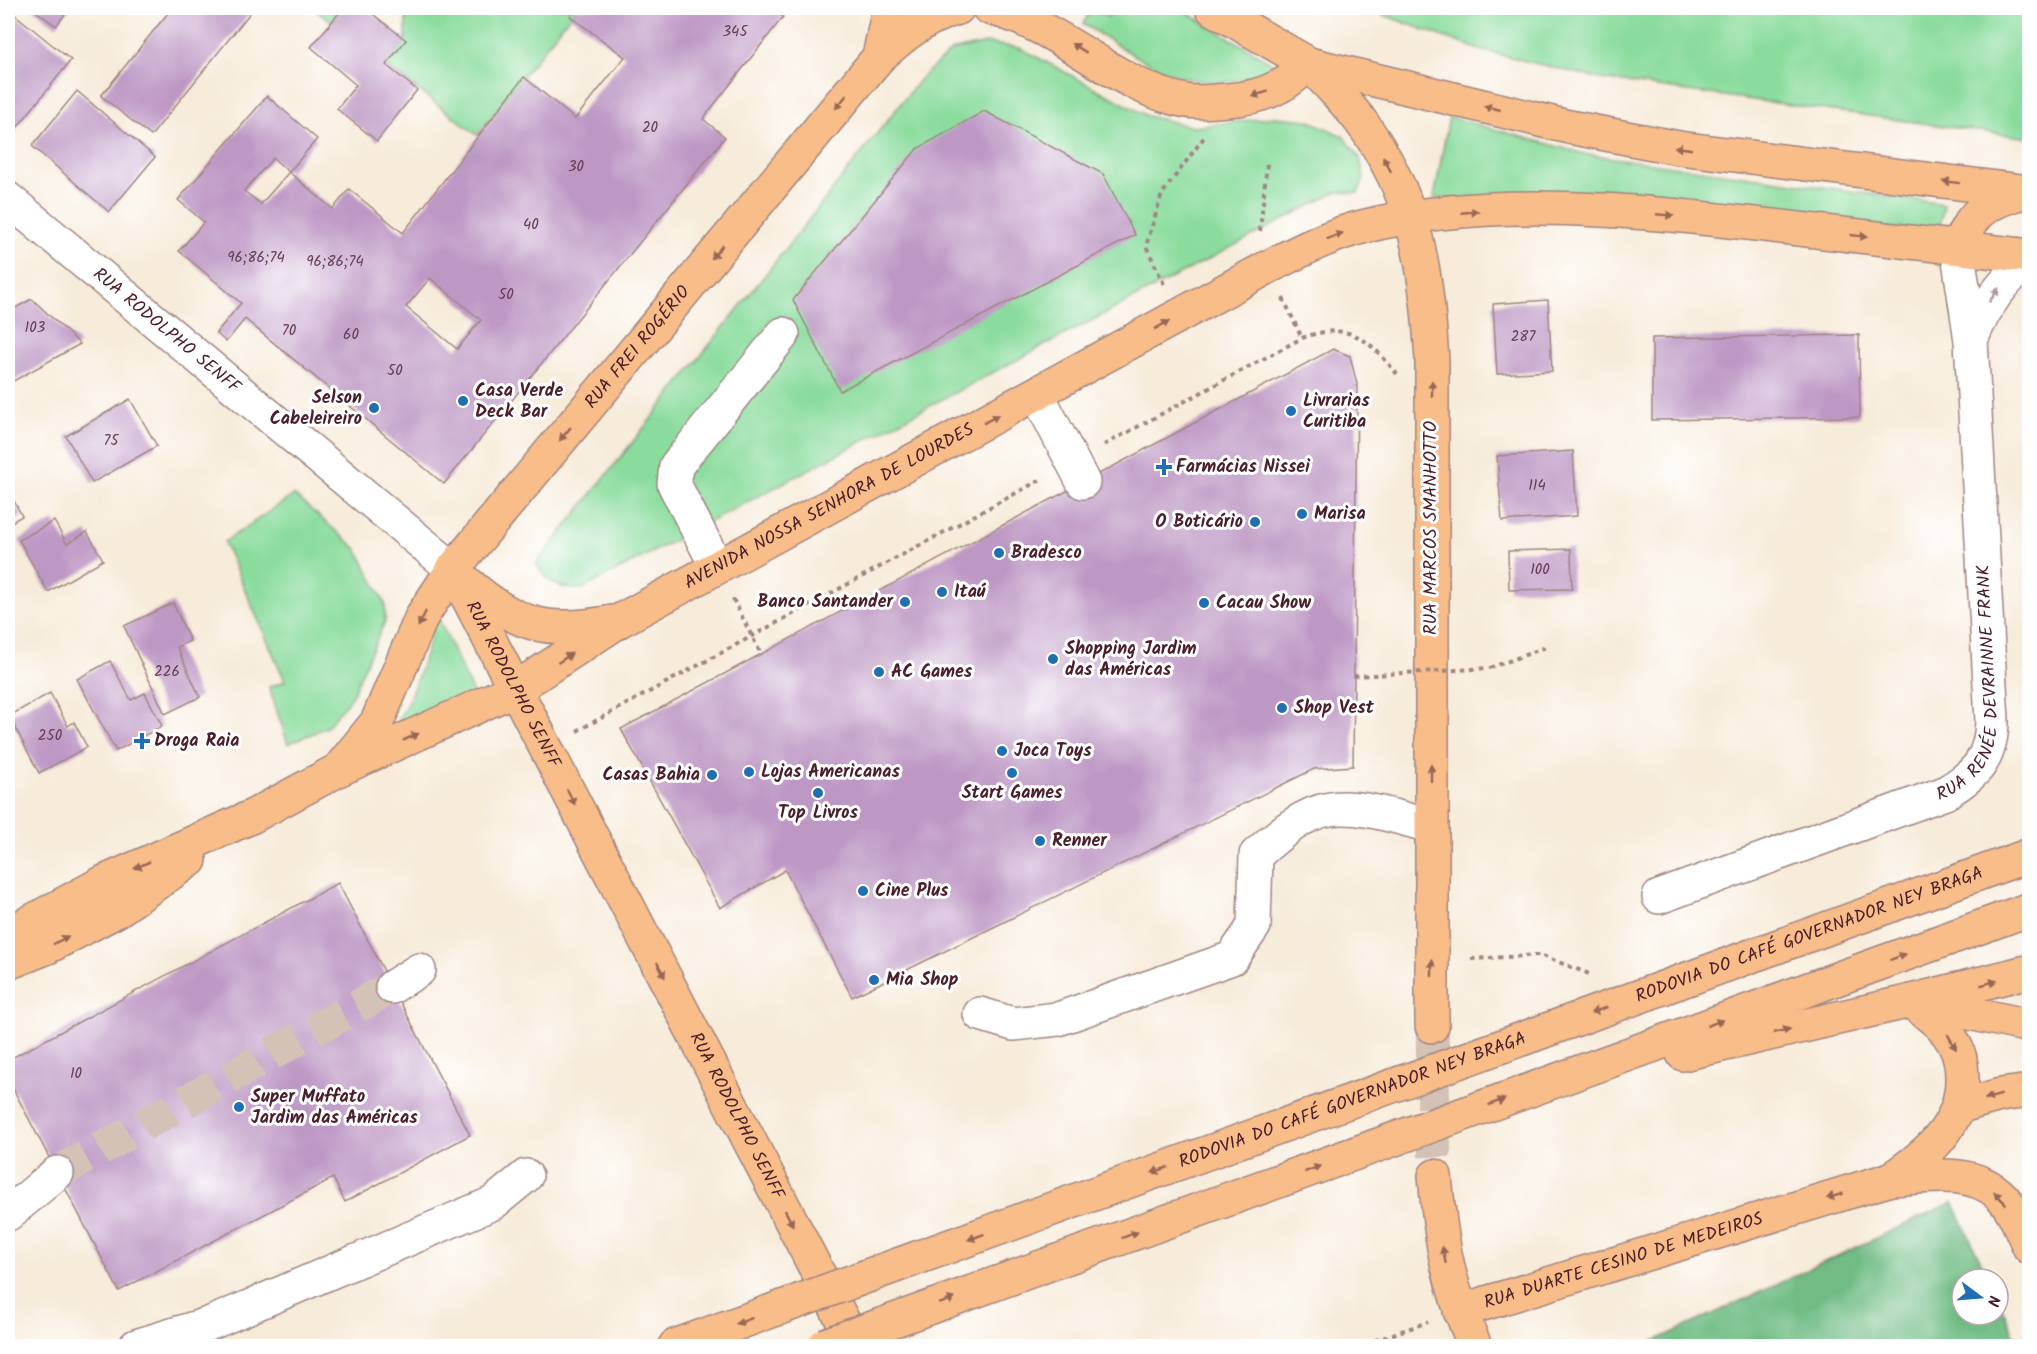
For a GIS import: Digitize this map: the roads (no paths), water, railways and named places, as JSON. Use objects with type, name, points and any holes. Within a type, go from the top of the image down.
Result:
[{"type":"main road","points":[[879,57],[889,8]]},
{"type":"main road","name":"RUA FREI ROGÉRIO","points":[[338,770],[377,722],[422,616],[453,569],[879,57],[910,30],[933,15],[958,8]]},
{"type":"main road","points":[[989,8],[1014,14],[1041,27],[1138,84],[1188,101],[1238,99],[1261,94],[1281,86],[1310,64]]},
{"type":"main road","points":[[1212,8],[1310,64],[1569,127],[1658,144],[2028,192]]},
{"type":"main road","name":"RUA MARCOS SMANHOTTO","points":[[1310,64],[1358,118],[1380,151],[1412,217],[1422,255],[1432,360],[1432,1026]]},
{"type":"main road","points":[[1958,247],[1969,224],[1989,203],[2028,192]]},
{"type":"main road","name":"AVENIDA NOSSA SENHORA DE LOURDES","points":[[8,934],[111,896],[338,770],[515,689],[620,621],[717,567],[1300,251],[1361,227],[1412,217],[1491,210],[1648,213],[1958,247],[2030,258]]},
{"type":"main road","points":[[453,569],[493,606],[530,623],[581,628],[620,621]]},
{"type":"main road","name":"RUA RODOLPHO SENFF","points":[[453,569],[840,1315],[834,1346]]},
{"type":"main road","name":"RODOVIA DO CAFÉ GOVERNADOR NEY BRAGA","points":[[675,1347],[2030,855]]},
{"type":"main road","name":"AVENIDA NOSSA SENHORA DE LOURDES","points":[[8,963],[48,947],[111,896]]},
{"type":"main road","points":[[834,1346],[892,1321],[2030,909]]},
{"type":"main road","points":[[1541,1086],[1911,1001],[2030,971]]},
{"type":"main road","points":[[1911,1001],[2030,1026]]},
{"type":"main road","points":[[1890,1179],[1921,1158],[1935,1144],[1951,1124],[1958,1107],[1962,1066],[1955,1044],[1940,1024],[1911,1001]]},
{"type":"main road","points":[[1958,1107],[2000,1095],[2030,1091]]},
{"type":"main road","points":[[1435,1176],[1450,1285],[1475,1347]]},
{"type":"main road","points":[[1890,1179],[1946,1176],[1966,1178],[1984,1184],[2000,1195],[2010,1208],[2030,1248]]},
{"type":"main road","name":"RUA DUARTE CESINO DE MEDEIROS","points":[[1460,1311],[1890,1179]]},
{"type":"street","name":"RUA RODOLPHO SENFF","points":[[8,199],[453,569]]},
{"type":"street","name":"RUA RENÉE DEVRAINNE FRANK","points":[[1659,897],[1945,793],[1978,770],[1986,756],[1992,740],[1992,721],[1971,340],[1958,247]]},
{"type":"street","name":"RUA RENÉE DEVRAINNE FRANK","points":[[1971,340],[1995,292],[2030,258]]},
{"type":"street","points":[[717,567],[674,484],[676,466],[783,334]]},
{"type":"street","points":[[1037,394],[1078,472]]},
{"type":"street","points":[[980,1014],[1013,1023],[1058,1019],[1232,958],[1254,926],[1257,855],[1286,828],[1329,809],[1353,809],[1431,826]]},
{"type":"street","points":[[8,1214],[57,1173]]},
{"type":"street","points":[[136,1347],[211,1323],[493,1203],[526,1176]]},
{"type":"tunnel","points":[[57,1173],[392,987]]},
{"type":"tunnel","points":[[1432,1026],[1435,1176]]},
{"type":"place","name":"Casa Verde Deck Bar","points":[[463,401]]},
{"type":"place","name":"Selson Cabeleireiro","points":[[374,408]]},
{"type":"place","name":"Livrarias Curitiba","points":[[1291,411]]},
{"type":"place","name":"Farmácias Nissei","points":[[1164,467]]},
{"type":"place","name":"Marisa","points":[[1302,514]]},
{"type":"place","name":"O Boticário","points":[[1255,522]]},
{"type":"place","name":"Bradesco","points":[[999,553]]},
{"type":"place","name":"Itaú","points":[[942,592]]},
{"type":"place","name":"Banco Santander","points":[[905,602]]},
{"type":"place","name":"Cacau Show","points":[[1204,603]]},
{"type":"place","name":"Shopping Jardim das Américas","points":[[1053,659]]},
{"type":"place","name":"AC Games","points":[[879,672]]},
{"type":"place","name":"Shop Vest","points":[[1282,708]]},
{"type":"place","name":"Droga Raia","points":[[142,741]]},
{"type":"place","name":"Joca Toys","points":[[1002,751]]},
{"type":"place","name":"Lojas Americanas","points":[[749,772]]},
{"type":"place","name":"Start Games","points":[[1012,773]]},
{"type":"place","name":"Casas Bahia","points":[[712,775]]},
{"type":"place","name":"Top Livros","points":[[818,793]]},
{"type":"place","name":"Renner","points":[[1040,841]]},
{"type":"place","name":"Cine Plus","points":[[863,891]]},
{"type":"place","name":"Mia Shop","points":[[874,980]]},
{"type":"place","name":"Super Muffato Jardim das Américas","points":[[239,1107]]}]
